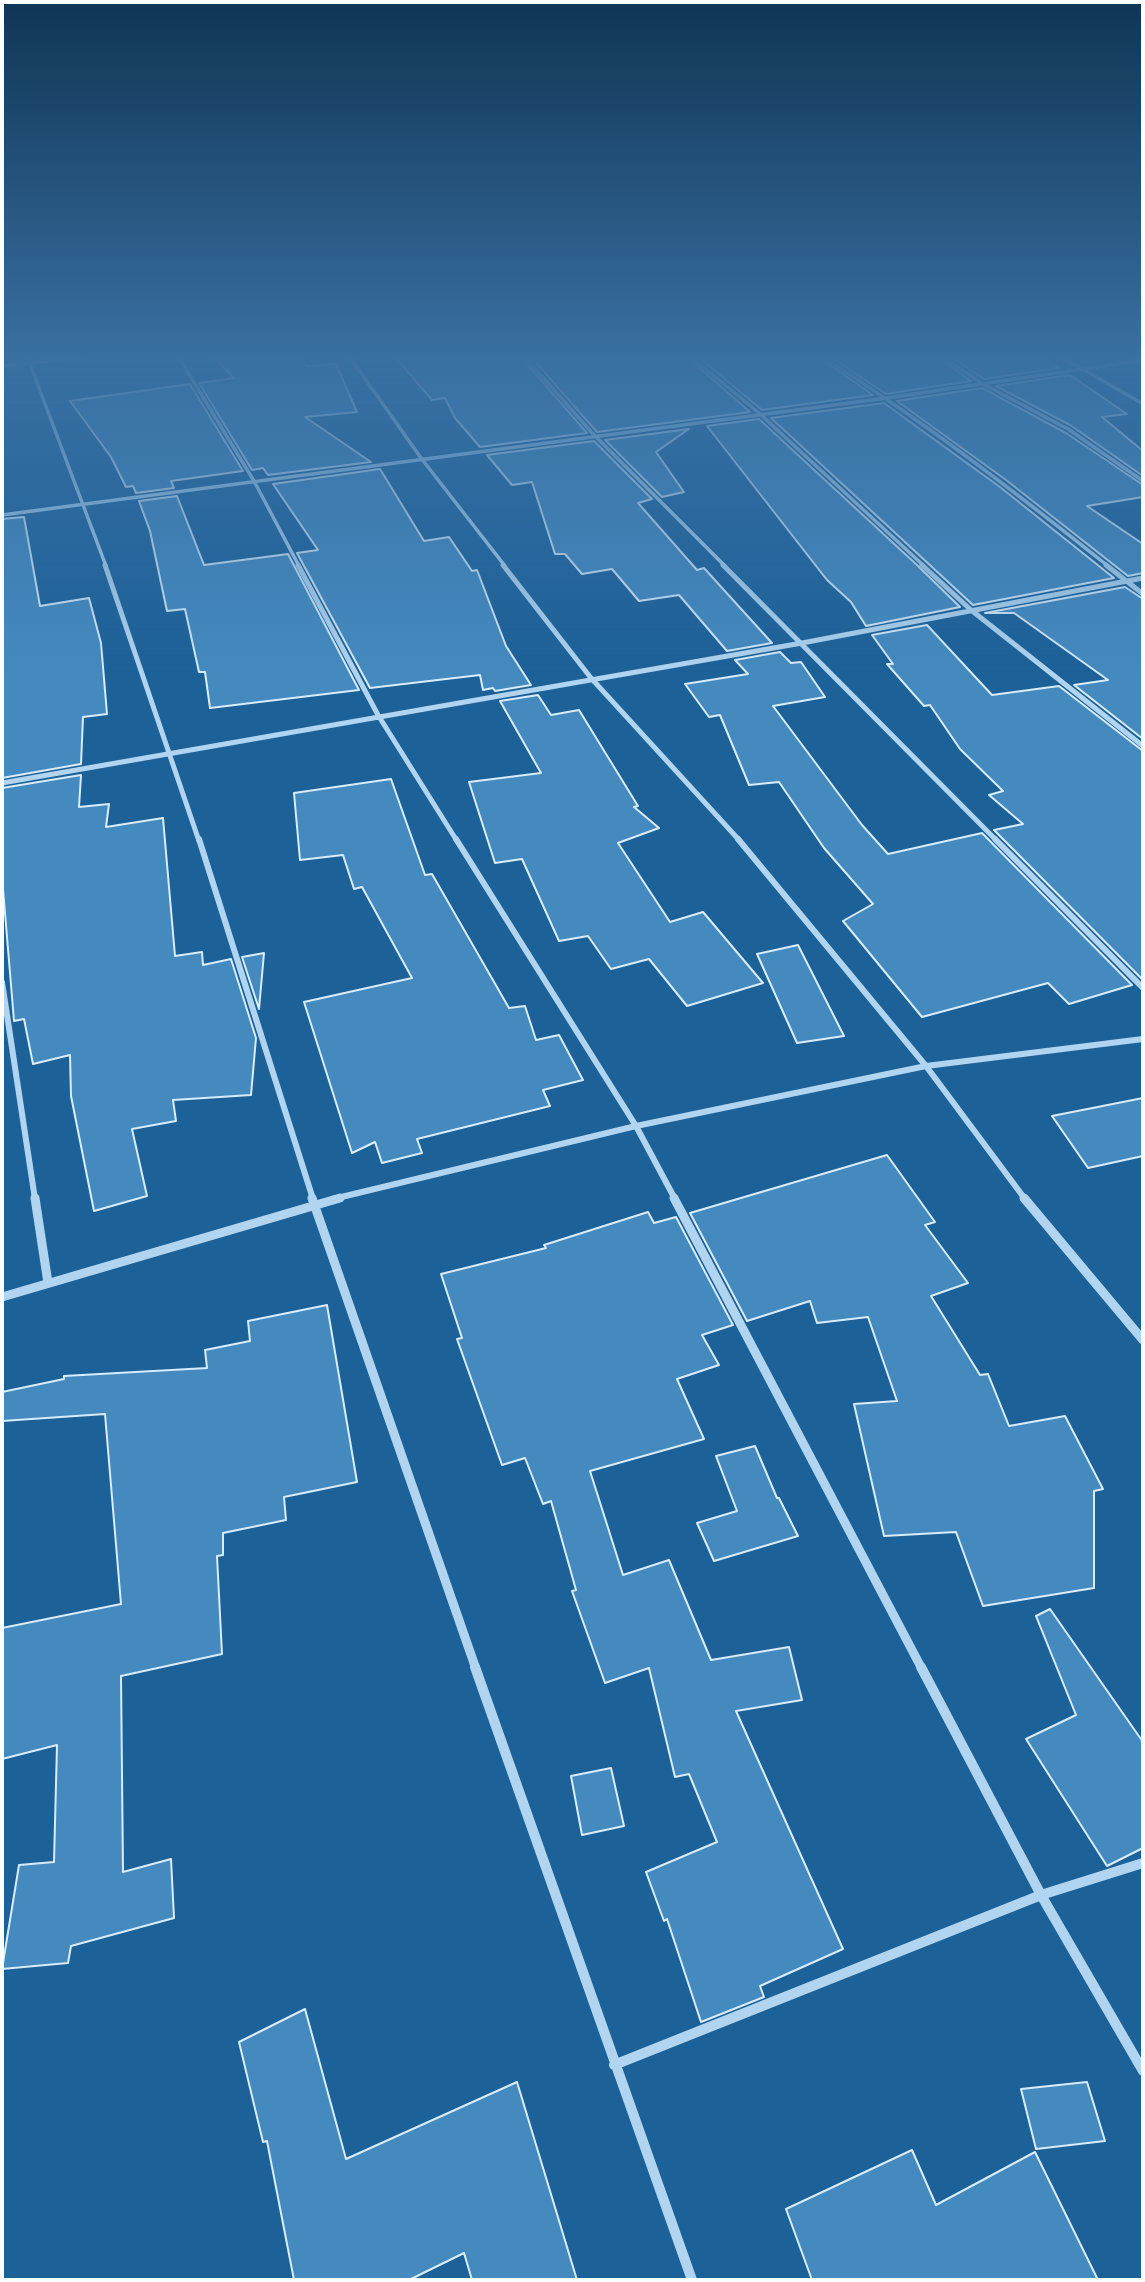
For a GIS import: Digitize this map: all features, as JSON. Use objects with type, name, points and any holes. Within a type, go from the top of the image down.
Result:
[{"type":"street","points":[[68,462],[171,752],[314,1204],[614,2065],[692,2280]]},
{"type":"street","points":[[243,462],[378,715],[636,1126],[1041,1895],[1143,2071]]},
{"type":"street","points":[[2,515],[388,462]]},
{"type":"street","points":[[424,462],[592,678],[729,828],[926,1066],[1028,1203],[1143,1340]]},
{"type":"street","points":[[621,462],[1143,988]]},
{"type":"street","points":[[812,462],[971,610],[1143,746]]},
{"type":"street","points":[[975,462],[1143,594]]},
{"type":"street","points":[[1116,462],[1143,481]]},
{"type":"street","points":[[2,783],[378,715],[802,643],[1143,578]]},
{"type":"street","points":[[2,982],[48,1283]]},
{"type":"street","points":[[2,1297],[314,1204],[636,1126],[926,1066],[1143,1039]]},
{"type":"street","points":[[614,2065],[1041,1895],[1143,1863]]},
{"type":"building","points":[[114,462],[238,462],[243,471],[171,481],[174,488],[136,493],[133,486],[126,487]]},
{"type":"building","points":[[247,462],[367,462],[268,475],[263,468],[252,470]]},
{"type":"building","points":[[493,462],[615,462],[652,499],[638,503],[697,570],[704,568],[772,643],[727,651],[679,595],[639,601],[612,569],[582,574],[565,554],[555,554],[532,482],[512,485]]},
{"type":"building","points":[[627,462],[663,462],[684,492],[662,497]]},
{"type":"building","points":[[735,462],[806,462],[960,607],[866,626],[851,602],[827,580]]},
{"type":"building","points":[[819,462],[966,462],[1114,578],[973,605]]},
{"type":"building","points":[[982,462],[1110,462],[1143,485],[1143,497],[1087,506],[1143,544],[1143,573],[1128,576]]},
{"type":"building","points":[[1124,462],[1143,462],[1143,476]]},
{"type":"building","points":[[380,469],[424,541],[449,537],[472,571],[477,570],[506,646],[531,685],[495,691],[493,688],[483,690],[480,675],[370,688],[297,553],[318,550],[273,484]]},
{"type":"building","points":[[177,496],[204,565],[288,554],[359,690],[210,708],[205,672],[199,672],[185,609],[167,611],[150,531],[139,501]]},
{"type":"building","points":[[24,517],[40,606],[89,598],[101,643],[107,714],[83,717],[81,764],[2,778],[2,519]]},
{"type":"building","points":[[1125,587],[1143,599],[1143,739],[1074,685],[1108,680],[1014,613],[985,613]]},
{"type":"building","points":[[927,625],[992,695],[1059,686],[1143,751],[1143,980],[994,830],[1023,824],[989,795],[1003,791],[960,749],[930,705],[924,706],[887,664],[893,664],[872,635]]},
{"type":"building","points":[[780,652],[791,663],[801,662],[825,697],[773,706],[862,825],[888,854],[982,833],[1132,985],[1069,1004],[1048,983],[922,1017],[843,921],[873,904],[824,848],[779,782],[749,785],[720,715],[709,717],[685,684],[748,674],[735,660]]},
{"type":"building","points":[[538,695],[551,715],[579,710],[638,806],[634,807],[659,828],[618,843],[670,922],[703,912],[763,983],[687,1006],[649,959],[611,969],[588,936],[559,941],[522,859],[495,863],[469,782],[541,773],[500,701]]},
{"type":"building","points":[[81,775],[79,807],[109,804],[106,827],[163,818],[175,956],[202,952],[203,965],[231,959],[256,1038],[251,1095],[173,1100],[176,1121],[132,1129],[147,1196],[94,1211],[71,1096],[70,1055],[33,1064],[24,1019],[14,1021],[2,877],[2,788]]},
{"type":"building","points":[[391,779],[425,875],[432,874],[509,1008],[525,1006],[536,1040],[559,1035],[583,1080],[543,1090],[550,1106],[417,1139],[422,1153],[382,1163],[375,1142],[352,1153],[304,1002],[412,978],[362,887],[354,889],[343,855],[300,860],[294,793]]},
{"type":"building","points":[[798,945],[844,1036],[797,1043],[757,954]]},
{"type":"building","points":[[264,953],[259,1009],[242,957]]},
{"type":"building","points":[[1143,1098],[1143,1156],[1088,1168],[1052,1116]]},
{"type":"building","points":[[887,1155],[935,1222],[925,1225],[968,1283],[931,1296],[980,1375],[988,1374],[1009,1426],[1065,1416],[1103,1489],[1094,1491],[1094,1588],[983,1606],[956,1532],[884,1536],[854,1404],[897,1401],[868,1317],[817,1323],[810,1301],[747,1321],[690,1213]]},
{"type":"building","points":[[648,1212],[654,1223],[676,1217],[733,1325],[702,1335],[719,1365],[677,1379],[704,1439],[590,1471],[623,1575],[669,1560],[711,1660],[789,1647],[802,1700],[736,1711],[843,1949],[760,1986],[764,1997],[701,2022],[667,1919],[664,1921],[646,1872],[717,1842],[689,1774],[675,1777],[649,1668],[605,1683],[572,1591],[576,1590],[551,1501],[543,1504],[525,1458],[502,1465],[457,1339],[462,1338],[441,1274],[546,1248],[544,1245]]},
{"type":"building","points":[[327,1305],[357,1482],[284,1497],[286,1520],[223,1533],[223,1555],[217,1556],[222,1654],[121,1676],[123,1872],[171,1859],[174,1918],[71,1946],[68,1963],[2,1969],[19,1865],[54,1862],[57,1745],[2,1759],[2,1628],[121,1604],[105,1414],[2,1421],[2,1392],[64,1379],[64,1376],[207,1368],[205,1350],[250,1341],[248,1321]]},
{"type":"building","points":[[755,1446],[777,1498],[798,1536],[714,1561],[697,1523],[737,1511],[716,1456]]},
{"type":"building","points":[[1050,1609],[1143,1742],[1143,1848],[1107,1866],[1026,1739],[1076,1715],[1036,1616]]},
{"type":"building","points":[[611,1768],[624,1826],[582,1835],[571,1776]]},
{"type":"building","points":[[305,2009],[346,2159],[517,2082],[577,2280],[472,2280],[464,2253],[409,2280],[294,2280],[267,2141],[263,2142],[239,2042]]},
{"type":"building","points":[[1087,2082],[1105,2141],[1036,2149],[1021,2089]]},
{"type":"building","points":[[912,2150],[936,2205],[1035,2152],[1098,2280],[812,2280],[786,2209]]}]
